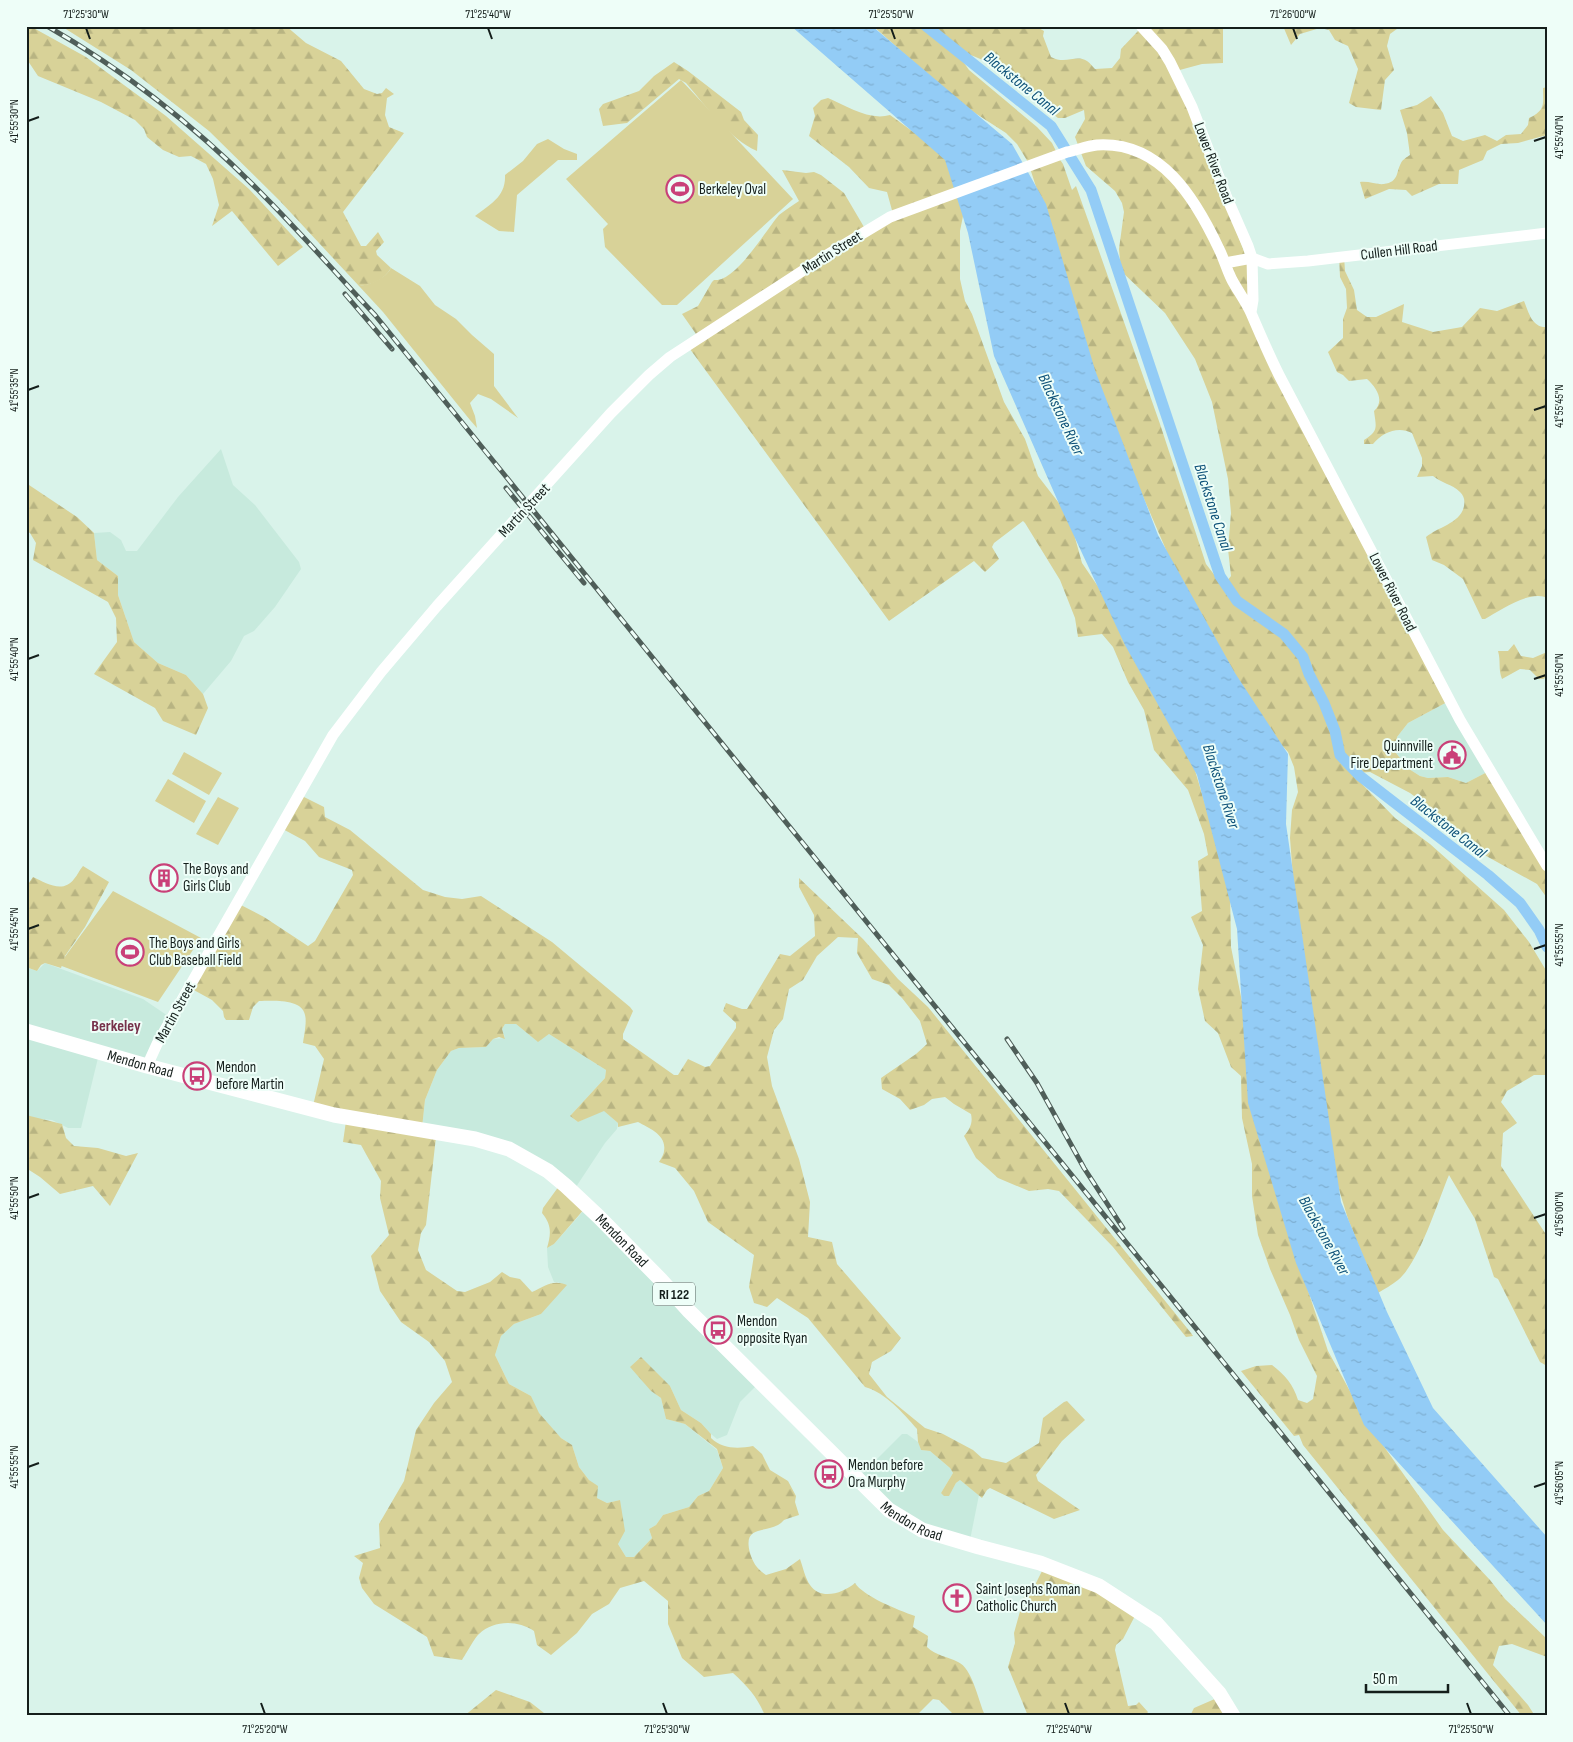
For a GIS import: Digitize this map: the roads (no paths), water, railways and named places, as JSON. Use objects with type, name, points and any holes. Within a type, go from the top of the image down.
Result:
[{"type":"main road","name":"Mendon Road","points":[[26,1031],[147,1066],[334,1115],[475,1139],[509,1149],[548,1171],[599,1217],[689,1311],[889,1510],[922,1530],[1040,1563],[1099,1586],[1156,1623],[1219,1693],[1233,1716]]},
{"type":"street","name":"Lower River Road","points":[[1141,26],[1162,49],[1192,107],[1252,258],[1253,300],[1250,312]]},
{"type":"street","name":"Lower River Road","points":[[1081,148],[1111,145],[1143,153],[1174,177],[1198,210],[1231,279],[1250,312],[1279,375],[1425,656],[1460,720],[1547,866]]},
{"type":"street","name":"Martin Street","points":[[147,1066],[157,1044],[333,735],[381,672],[450,591],[611,413],[649,375],[670,357],[873,226],[909,209],[1081,148]]},
{"type":"street","name":"Cullen Hill Road","points":[[1252,258],[1268,264],[1547,233]]},
{"type":"street","points":[[1225,263],[1252,258]]},
{"type":"water","name":"Blackstone River","points":[[791,26],[872,26],[1012,144],[1046,204],[1095,370],[1158,535],[1235,673],[1288,754],[1286,824],[1341,1202],[1387,1312],[1433,1408],[1547,1537],[1547,1625],[1364,1425],[1296,1263],[1248,1103],[1237,929],[1197,775],[1125,645],[1060,506],[994,356],[968,233],[945,160]]},
{"type":"waterway","name":"Blackstone Canal","points":[[926,26],[1051,126],[1091,190],[1220,576],[1237,601],[1284,634],[1303,657],[1335,731],[1340,755],[1360,776],[1488,875],[1520,903],[1539,930],[1547,947]]},
{"type":"railway","points":[[47,26],[134,82],[188,125],[239,171],[278,210],[375,315],[1510,1716]]},
{"type":"railway","points":[[345,294],[392,349]]},
{"type":"railway","points":[[506,488],[584,583]]},
{"type":"railway","points":[[1007,1039],[1037,1083],[1084,1168],[1123,1228]]},
{"type":"place","name":"Berkeley Oval","points":[[680,189]]},
{"type":"place","name":"Quinnville Fire Department","points":[[1452,755]]},
{"type":"place","name":"The Boys and Girls Club","points":[[164,878]]},
{"type":"place","name":"The Boys and Girls Club Baseball Field","points":[[130,952]]},
{"type":"place","name":"Mendon before Martin","points":[[197,1076]]},
{"type":"place","name":"Mendon opposite Ryan","points":[[718,1330]]},
{"type":"place","name":"Mendon before Ora Murphy","points":[[829,1474]]},
{"type":"place","name":"Saint Josephs Roman Catholic Church","points":[[957,1598]]},
{"type":"district","name":"Berkeley","points":[[116,1025]]}]
